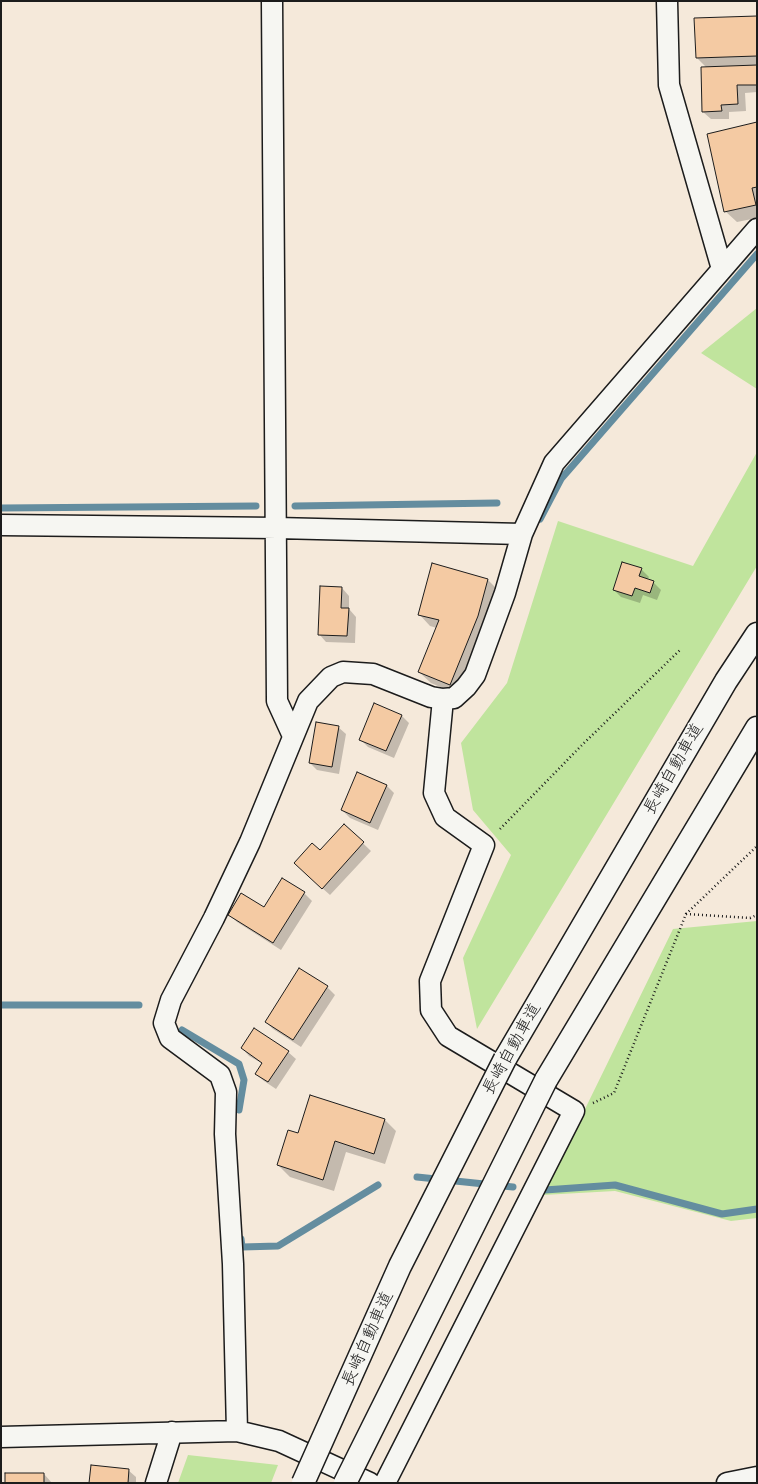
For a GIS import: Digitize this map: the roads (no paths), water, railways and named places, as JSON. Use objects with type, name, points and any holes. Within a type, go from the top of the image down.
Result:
[{"type":"highway","name":"長崎自動車道","points":[[303,1483],[400,1266],[505,1059],[726,681],[757,634]]},
{"type":"highway","points":[[345,1483],[546,1080],[757,728]]},
{"type":"street","points":[[272,1],[277,528],[277,701],[293,736]]},
{"type":"street","points":[[667,1],[669,85],[722,269]]},
{"type":"street","points":[[237,1431],[233,1264],[225,1134],[226,1092],[220,1075],[170,1038],[164,1023],[171,1000],[214,918],[250,842],[308,701],[331,677],[343,672],[373,674],[431,697],[443,699],[454,698],[466,687],[476,675],[505,592],[522,534],[554,464],[757,229]]},
{"type":"street","points":[[1,525],[277,528],[522,534]]},
{"type":"street","points":[[385,1483],[574,1111],[448,1036],[431,1010],[430,981],[484,845],[445,817],[434,793],[443,699]]},
{"type":"street","points":[[1,1437],[237,1431],[279,1441],[370,1483]]},
{"type":"street","points":[[156,1483],[172,1432]]},
{"type":"street","points":[[727,1483],[757,1477]]},
{"type":"waterway","points":[[540,519],[561,479],[757,254]]},
{"type":"waterway","points":[[295,506],[497,503]]},
{"type":"waterway","points":[[1,508],[256,506]]},
{"type":"waterway","points":[[1,1005],[139,1005]]},
{"type":"waterway","points":[[182,1030],[239,1064],[244,1080],[239,1110]]},
{"type":"waterway","points":[[417,1177],[513,1187]]},
{"type":"waterway","points":[[241,1239],[242,1247],[278,1246],[378,1185]]},
{"type":"waterway","points":[[545,1190],[615,1185],[722,1214],[757,1209]]}]
